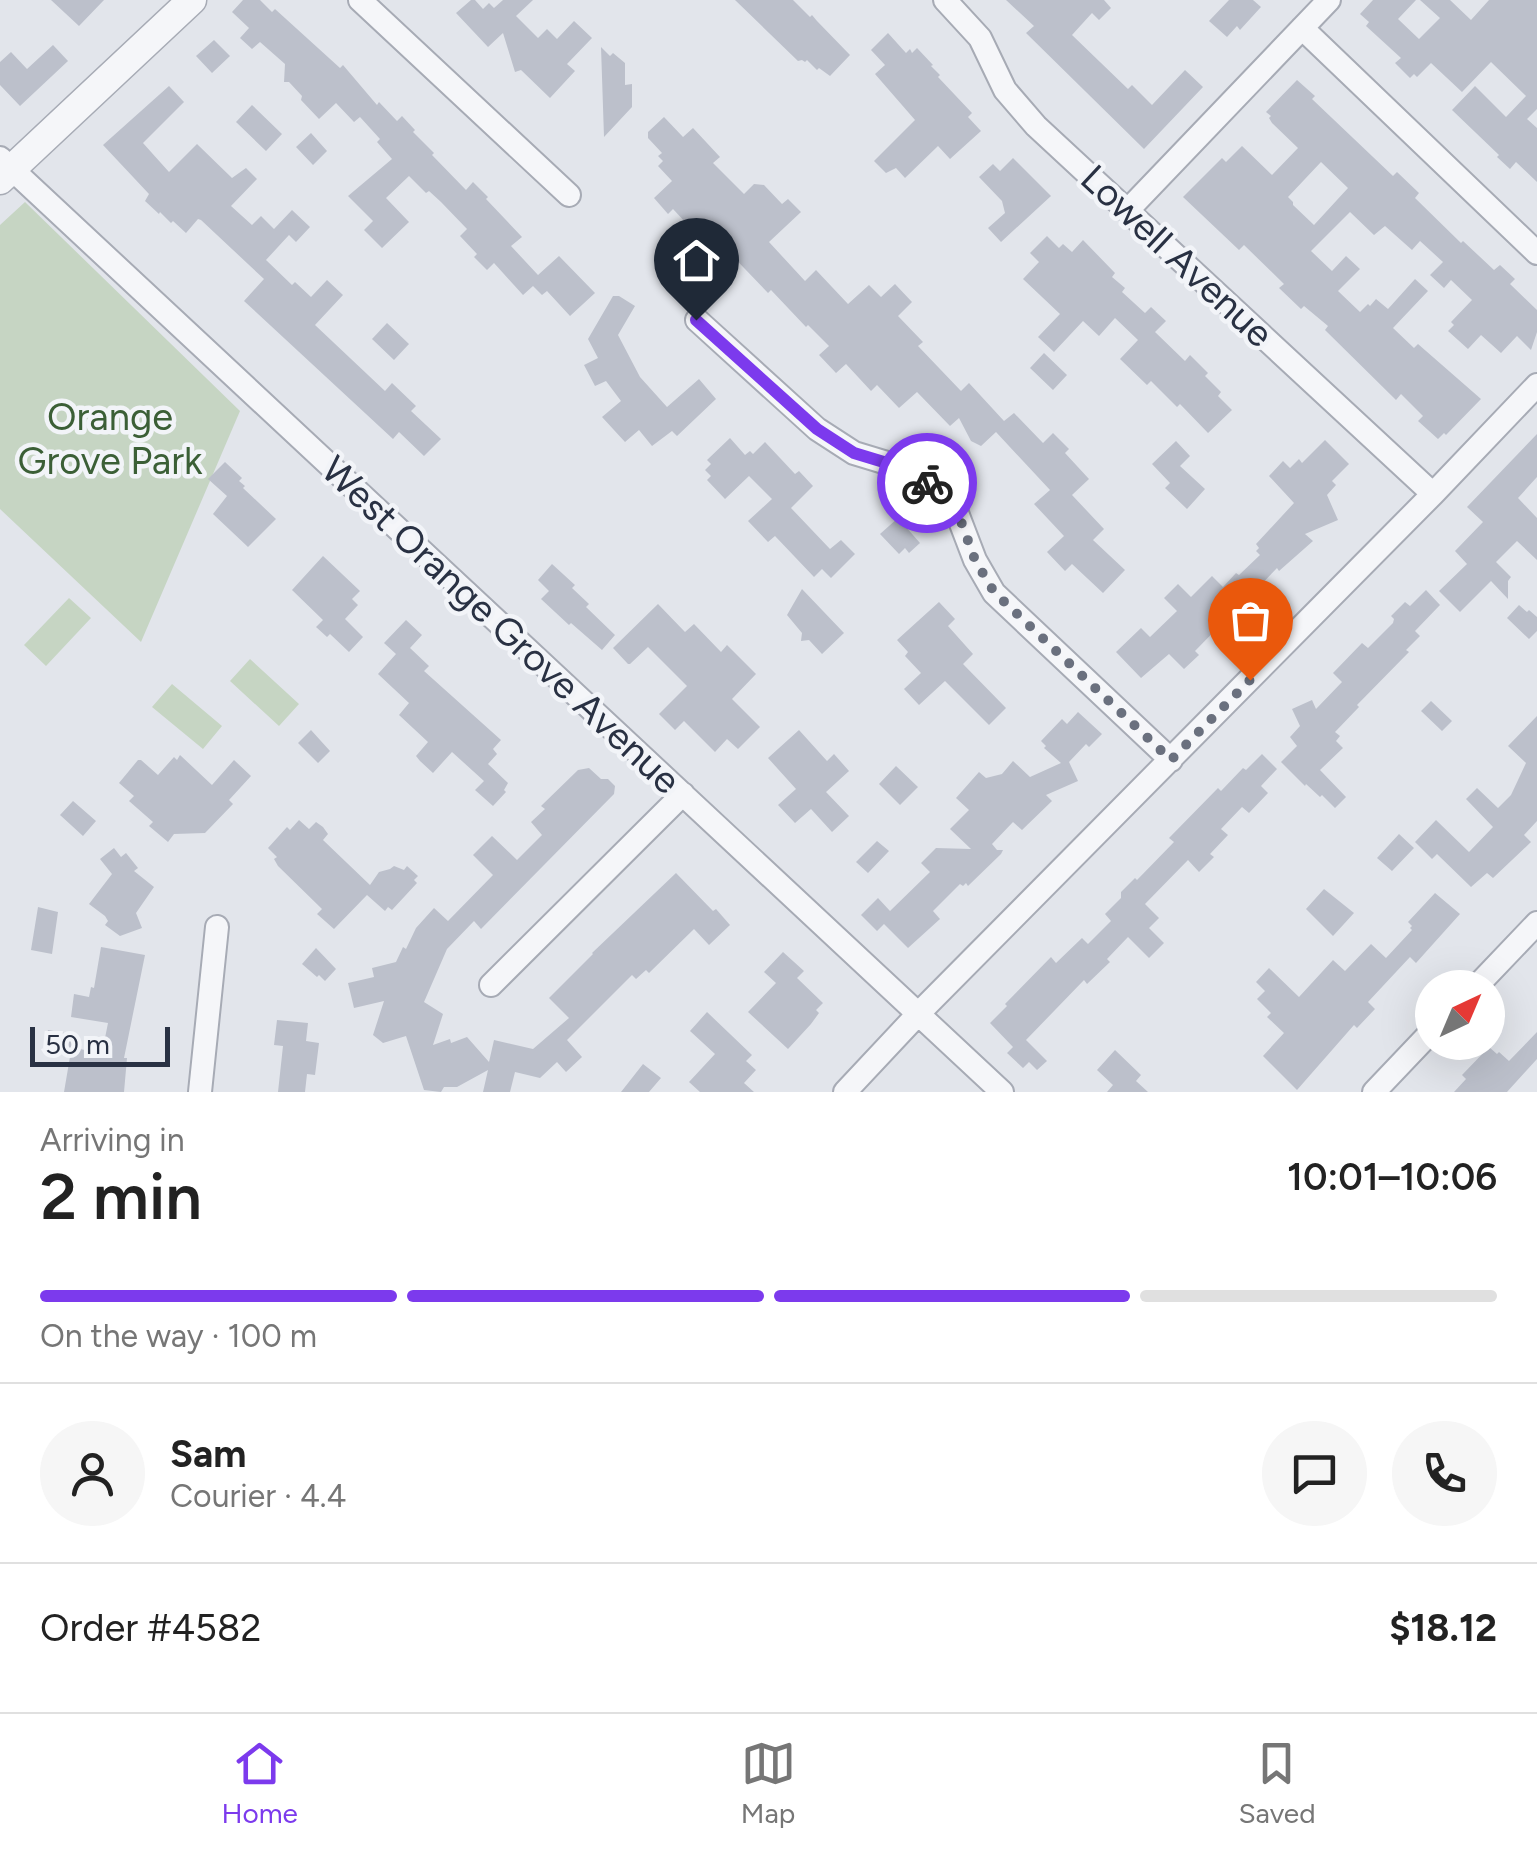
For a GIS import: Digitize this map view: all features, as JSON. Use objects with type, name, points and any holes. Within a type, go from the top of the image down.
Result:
[{"type":"street","points":[[4,169],[192,0]]},
{"type":"street","points":[[360,0],[569,195]]},
{"type":"street","name":"Lowell Avenue","points":[[945,0],[980,38],[1005,90],[1036,126],[1432,494]]},
{"type":"street","points":[[1128,210],[1330,0]]},
{"type":"street","points":[[1302,28],[1537,253]]},
{"type":"street","name":"West Orange Grove Avenue","points":[[4,169],[1002,1092]]},
{"type":"street","points":[[696,320],[817,429],[854,453],[910,470],[936,490],[958,513],[975,560],[994,592],[1171,760]]},
{"type":"street","points":[[845,1092],[1536,389]]},
{"type":"street","points":[[491,984],[683,794]]},
{"type":"street","points":[[1492,970],[1537,923]]},
{"type":"street","points":[[200,1092],[218,927]]},
{"type":"street","points":[[1374,1092],[1415,1049]]},
{"type":"green space","name":"Orange Grove Park","points":[[25,202],[240,411],[141,642],[0,509],[0,225]]},
{"type":"green space","points":[[69,598],[91,618],[46,666],[24,645]]},
{"type":"green space","points":[[250,659],[299,704],[279,726],[230,681]]},
{"type":"green space","points":[[172,684],[222,726],[203,749],[152,707]]},
{"type":"building","points":[[51,0],[104,0],[79,26]]},
{"type":"building","points":[[243,0],[260,0],[272,12],[275,9],[340,68],[343,65],[377,105],[379,102],[397,121],[402,116],[466,190],[473,182],[522,237],[511,246],[538,275],[559,256],[595,293],[570,316],[547,291],[542,295],[533,286],[523,295],[494,263],[487,270],[474,257],[477,254],[460,236],[467,229],[409,176],[386,198],[409,222],[382,248],[364,230],[373,221],[348,196],[392,159],[360,117],[354,122],[336,103],[319,119],[289,82],[284,82],[285,64],[260,42],[252,49],[240,38],[249,28],[232,12]]},
{"type":"building","points":[[471,0],[483,9],[489,3],[494,8],[503,0],[533,0],[516,16],[538,38],[547,29],[557,39],[574,21],[592,38],[567,64],[575,71],[550,98],[521,70],[515,72],[503,33],[488,47],[456,13]]},
{"type":"building","points":[[735,0],[793,0],[850,55],[830,76],[807,60],[798,61]]},
{"type":"building","points":[[1006,0],[1104,0],[1111,8],[1099,20],[1092,13],[1072,35],[1128,89],[1132,85],[1152,105],[1185,70],[1203,87],[1144,149],[1026,33],[1034,26]]},
{"type":"building","points":[[1229,0],[1253,0],[1261,7],[1240,30],[1237,26],[1227,37],[1209,21]]},
{"type":"building","points":[[1373,0],[1416,0],[1398,19],[1419,39],[1440,18],[1420,0],[1450,0],[1471,20],[1489,0],[1537,0],[1537,109],[1527,119],[1537,128],[1537,182],[1516,162],[1510,169],[1452,110],[1475,86],[1506,117],[1526,96],[1491,62],[1462,92],[1431,63],[1417,77],[1414,74],[1410,78],[1395,63],[1401,58],[1366,26],[1369,22],[1360,14]]},
{"type":"building","points":[[888,33],[906,53],[917,48],[972,113],[968,117],[981,131],[950,159],[938,146],[905,178],[896,168],[886,173],[874,161],[915,120],[875,74],[885,65],[871,50]]},
{"type":"building","points":[[214,40],[230,56],[212,73],[196,56]]},
{"type":"building","points":[[53,45],[68,61],[20,106],[0,85],[0,62],[11,52],[27,69]]},
{"type":"building","points":[[601,47],[625,63],[625,85],[632,84],[632,107],[604,137]]},
{"type":"building","points":[[1297,80],[1393,176],[1397,172],[1419,193],[1415,198],[1461,243],[1494,270],[1500,265],[1515,279],[1510,284],[1537,310],[1537,332],[1531,350],[1517,336],[1501,353],[1481,335],[1468,349],[1448,331],[1454,325],[1451,322],[1472,300],[1451,280],[1444,288],[1430,275],[1443,262],[1420,241],[1412,250],[1385,226],[1374,235],[1350,212],[1311,251],[1332,271],[1346,256],[1360,269],[1338,291],[1360,312],[1376,299],[1388,309],[1415,279],[1428,291],[1393,328],[1414,348],[1418,344],[1481,399],[1446,435],[1438,439],[1418,421],[1423,416],[1401,394],[1396,400],[1325,330],[1328,326],[1304,306],[1301,309],[1279,288],[1284,284],[1244,245],[1239,250],[1183,197],[1222,158],[1226,162],[1242,146],[1272,175],[1298,148],[1266,112]],"holes":[[[1321,162],[1348,188],[1314,225],[1288,197]]]},
{"type":"building","points":[[169,86],[184,102],[143,143],[169,172],[197,144],[232,178],[246,168],[257,179],[231,206],[252,225],[261,216],[274,229],[292,210],[310,227],[296,242],[289,235],[266,260],[311,297],[327,280],[343,295],[315,325],[385,391],[392,383],[416,406],[411,411],[441,439],[424,456],[399,432],[393,439],[244,301],[264,279],[201,220],[186,233],[159,214],[145,201],[149,194],[103,145]]},
{"type":"building","points":[[252,105],[282,134],[266,151],[236,122]]},
{"type":"building","points":[[664,117],[683,137],[693,128],[720,157],[713,163],[744,194],[754,184],[764,185],[782,204],[788,199],[801,212],[769,242],[805,281],[816,270],[848,304],[869,285],[881,297],[895,284],[912,302],[898,316],[923,342],[918,346],[961,391],[969,383],[1004,421],[1014,413],[1043,443],[1053,433],[1069,449],[1065,453],[1089,479],[1072,495],[1104,529],[1093,540],[1125,570],[1103,593],[1072,564],[1065,571],[1047,552],[1064,536],[1034,504],[1050,490],[996,432],[981,446],[971,441],[959,418],[950,426],[917,392],[899,408],[877,385],[871,391],[846,364],[836,373],[819,355],[829,346],[808,325],[771,290],[768,293],[721,244],[713,252],[673,209],[668,214],[654,198],[672,181],[658,166],[663,161],[658,156],[662,153],[648,138],[648,132]]},
{"type":"building","points":[[311,133],[327,151],[313,165],[296,147]]},
{"type":"building","points":[[1013,158],[1051,196],[1001,242],[988,228],[1005,213],[1002,201],[979,177],[993,164],[1000,171]]},
{"type":"building","points":[[1047,236],[1059,248],[1063,244],[1072,252],[1083,240],[1115,273],[1112,277],[1125,288],[1122,292],[1145,313],[1151,307],[1166,321],[1155,332],[1185,361],[1190,355],[1208,373],[1205,376],[1232,410],[1208,433],[1180,404],[1177,407],[1151,381],[1147,385],[1120,359],[1138,340],[1115,318],[1099,336],[1083,321],[1054,352],[1038,337],[1060,314],[1023,279],[1039,262],[1030,253]]},
{"type":"building","points":[[613,296],[635,306],[618,335],[640,377],[667,407],[699,379],[716,399],[677,436],[672,431],[652,446],[639,430],[625,442],[602,417],[621,401],[606,381],[595,386],[584,365],[598,358],[588,339]]},
{"type":"building","points":[[387,323],[409,344],[394,360],[372,339]]},
{"type":"building","points":[[1044,353],[1067,375],[1053,390],[1030,368]]},
{"type":"building","points":[[1537,434],[1537,477],[1518,498],[1537,518],[1537,560],[1517,541],[1496,562],[1511,577],[1508,599],[1491,581],[1460,612],[1439,591],[1467,564],[1455,551],[1483,522],[1467,507]]},
{"type":"building","points":[[730,438],[745,455],[750,451],[753,454],[765,442],[795,474],[799,471],[813,486],[791,508],[830,549],[841,540],[855,554],[831,578],[822,569],[814,577],[775,536],[768,542],[748,521],[772,499],[749,476],[725,499],[707,480],[711,476],[705,470],[711,464],[707,460]]},
{"type":"building","points":[[1325,440],[1349,464],[1332,481],[1336,485],[1327,495],[1338,520],[1305,534],[1313,541],[1279,571],[1277,568],[1255,591],[1259,595],[1247,608],[1244,604],[1237,608],[1195,651],[1199,655],[1184,669],[1169,654],[1141,678],[1116,652],[1141,628],[1150,637],[1177,611],[1164,598],[1178,584],[1191,597],[1212,576],[1223,587],[1260,555],[1256,544],[1294,503],[1269,476],[1283,461],[1290,468],[1299,459],[1302,463]]},
{"type":"building","points":[[1176,441],[1190,456],[1180,466],[1205,489],[1187,509],[1165,488],[1170,483],[1152,464]]},
{"type":"building","points":[[225,462],[242,478],[239,481],[243,488],[276,519],[248,547],[213,514],[227,496],[208,479]]},
{"type":"building","points":[[898,518],[920,543],[909,553],[905,548],[899,554],[880,534]]},
{"type":"building","points":[[323,556],[360,591],[352,599],[358,605],[345,619],[363,637],[349,652],[316,627],[323,620],[292,590]]},
{"type":"building","points":[[552,564],[575,585],[572,588],[589,604],[586,607],[615,635],[602,650],[541,599],[549,591],[538,580]]},
{"type":"building","points":[[802,589],[844,633],[822,654],[809,640],[801,641],[802,633],[787,615]]},
{"type":"building","points":[[1426,590],[1440,605],[1415,631],[1420,636],[1406,650],[1409,652],[1335,732],[1340,736],[1336,741],[1343,748],[1320,770],[1346,797],[1335,808],[1281,762],[1297,746],[1290,737],[1300,726],[1292,709],[1312,700],[1316,709],[1342,682],[1333,673],[1362,643],[1368,648],[1393,623],[1391,616],[1405,602],[1410,606]]},
{"type":"building","points":[[939,602],[955,619],[948,626],[973,654],[963,664],[1006,708],[989,725],[945,681],[919,705],[904,689],[921,673],[897,640]]},
{"type":"building","points":[[658,604],[685,632],[694,624],[721,652],[727,645],[756,674],[732,699],[760,727],[738,749],[727,739],[715,752],[684,721],[675,730],[659,714],[687,686],[648,647],[630,664],[613,648]]},
{"type":"building","points":[[1519,605],[1537,617],[1537,631],[1529,639],[1507,618]]},
{"type":"building","points":[[406,620],[422,635],[410,648],[429,666],[424,671],[501,740],[493,749],[497,754],[488,764],[508,783],[506,792],[493,806],[475,790],[484,781],[452,752],[433,773],[416,756],[428,742],[399,715],[409,703],[378,674],[396,654],[384,643]]},
{"type":"building","points":[[1431,701],[1452,721],[1442,731],[1421,711]]},
{"type":"building","points":[[1078,712],[1102,734],[1069,762],[1078,781],[1046,795],[1052,801],[1022,830],[1013,822],[992,844],[1003,850],[1001,854],[968,886],[960,884],[933,911],[940,919],[908,948],[884,924],[877,931],[861,915],[878,898],[890,911],[930,872],[921,863],[936,848],[971,849],[950,829],[969,810],[956,798],[979,772],[986,778],[1002,774],[1013,761],[1030,777],[1061,763],[1041,741],[1062,719],[1067,724]]},
{"type":"building","points":[[1537,716],[1537,821],[1524,835],[1531,842],[1493,878],[1487,873],[1471,887],[1437,854],[1432,859],[1415,842],[1436,820],[1469,852],[1493,827],[1466,799],[1477,788],[1498,808],[1511,795],[1526,763],[1508,746]]},
{"type":"building","points":[[311,730],[330,751],[318,763],[298,743]]},
{"type":"building","points":[[799,730],[827,761],[834,754],[849,771],[826,792],[849,816],[832,832],[811,809],[795,823],[778,805],[796,789],[768,758]]},
{"type":"building","points":[[1262,754],[1277,769],[1261,786],[1268,793],[1249,813],[1242,807],[1221,829],[1228,835],[1199,872],[1188,860],[1145,904],[1159,918],[1149,928],[1164,943],[1149,958],[1128,937],[1107,959],[1110,962],[1087,984],[1084,980],[1026,1040],[1047,1061],[1037,1070],[1029,1062],[1023,1068],[1007,1053],[1013,1047],[990,1023],[1051,957],[1056,963],[1082,938],[1088,944],[1111,921],[1105,914],[1121,898],[1121,892],[1174,842],[1169,838],[1218,788],[1221,791]]},
{"type":"building","points":[[180,755],[212,785],[234,760],[251,776],[229,800],[233,804],[205,833],[174,834],[168,842],[149,826],[153,822],[129,801],[134,796],[119,783],[138,760],[158,775]]},
{"type":"building","points":[[896,766],[918,787],[900,805],[879,784]]},
{"type":"building","points":[[589,768],[615,786],[614,794],[481,929],[474,921],[447,949],[424,1002],[443,1014],[433,1045],[467,1037],[489,1062],[494,1040],[533,1049],[569,1018],[549,998],[676,873],[730,925],[709,945],[694,929],[649,973],[646,970],[636,979],[632,975],[567,1040],[582,1057],[566,1072],[557,1062],[540,1078],[515,1072],[510,1092],[483,1092],[488,1070],[457,1087],[444,1087],[441,1092],[424,1090],[406,1036],[383,1043],[373,1035],[384,1001],[354,1008],[348,983],[374,977],[372,968],[396,962],[416,928],[434,908],[448,921],[493,875],[473,855],[492,836],[517,860],[542,835],[531,822],[545,809],[541,806],[578,770]]},
{"type":"building","points":[[73,801],[96,821],[83,836],[60,815]]},
{"type":"building","points":[[299,820],[309,829],[316,822],[323,827],[328,834],[323,840],[370,885],[379,872],[394,866],[404,870],[407,866],[418,876],[414,880],[417,883],[392,910],[388,907],[385,911],[367,895],[334,929],[317,914],[322,909],[278,866],[274,859],[277,857],[268,848]]},
{"type":"building","points":[[1399,834],[1414,848],[1392,871],[1377,858]]},
{"type":"building","points":[[877,841],[889,851],[868,873],[856,862]]},
{"type":"building","points":[[114,848],[121,857],[126,853],[138,868],[134,871],[154,887],[136,913],[142,928],[120,936],[105,925],[105,916],[89,904],[112,874],[100,859]]},
{"type":"building","points":[[1324,889],[1354,913],[1333,936],[1306,909]]},
{"type":"building","points":[[1435,893],[1460,914],[1416,963],[1410,957],[1368,1002],[1375,1009],[1357,1028],[1354,1025],[1297,1090],[1263,1056],[1284,1033],[1267,1017],[1271,1013],[1257,999],[1265,991],[1256,982],[1269,968],[1299,997],[1333,960],[1345,971],[1371,944],[1386,958],[1412,930],[1408,922]]},
{"type":"building","points":[[38,907],[58,912],[52,954],[31,950]]},
{"type":"building","points":[[101,947],[145,955],[124,1058],[124,1092],[64,1092],[71,1051],[45,1047],[48,1030],[76,1035],[74,1048],[102,1053],[108,1023],[71,1017],[74,994],[89,997],[91,987],[94,988]]},
{"type":"building","points":[[316,948],[336,969],[325,981],[302,964]]},
{"type":"building","points":[[783,952],[804,971],[797,978],[823,1003],[811,1024],[788,1049],[748,1012],[776,983],[764,972]]},
{"type":"building","points":[[707,1012],[752,1055],[746,1061],[756,1070],[744,1083],[754,1092],[700,1092],[689,1082],[715,1054],[690,1031]]},
{"type":"building","points":[[277,1020],[308,1023],[306,1041],[319,1043],[315,1075],[307,1074],[305,1092],[278,1092],[283,1046],[274,1045]]},
{"type":"building","points":[[1537,1032],[1537,1059],[1507,1092],[1454,1092],[1466,1079],[1462,1075],[1476,1060],[1505,1057],[1509,1061]]},
{"type":"building","points":[[1115,1050],[1141,1075],[1136,1081],[1148,1092],[1107,1092],[1113,1085],[1097,1070]]},
{"type":"building","points":[[643,1064],[661,1078],[649,1092],[621,1092]]},
{"type":"way so far","points":[[927,483],[958,513],[975,560],[994,592],[1171,760],[1250,680]]},
{"type":"route","points":[[696,320],[817,429],[854,453],[910,470],[927,483]]}]
